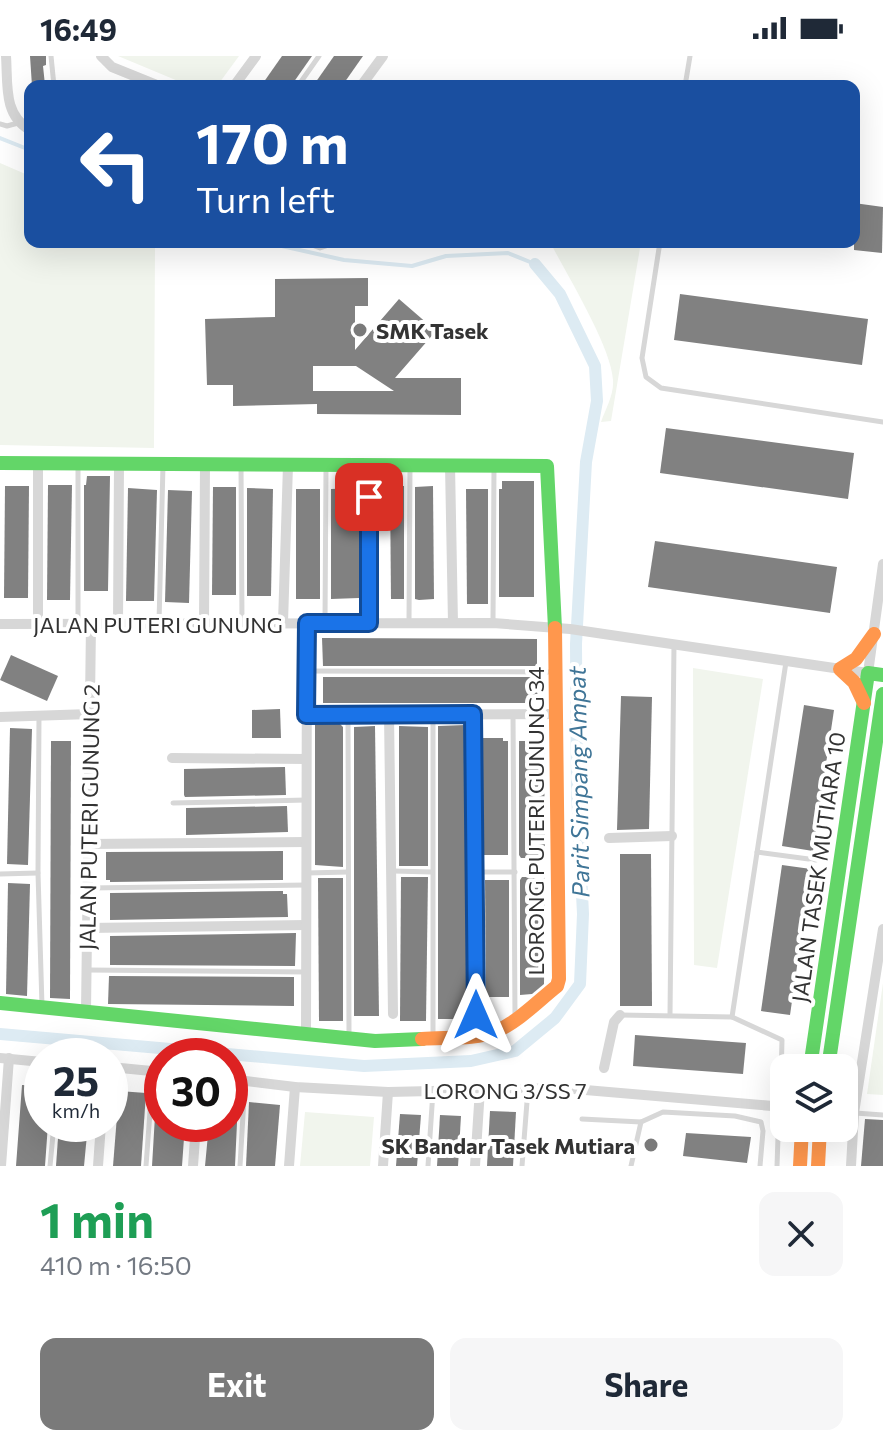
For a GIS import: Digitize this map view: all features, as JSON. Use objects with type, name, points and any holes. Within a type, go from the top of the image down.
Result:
[{"type":"street","points":[[6,56],[9,102],[18,123],[24,126]]},
{"type":"street","points":[[101,56],[112,67],[144,80]]},
{"type":"street","points":[[238,80],[256,56]]},
{"type":"street","points":[[365,80],[383,56]]},
{"type":"street","points":[[0,463],[494,466]]},
{"type":"street","points":[[38,463],[38,624]]},
{"type":"street","points":[[118,624],[119,464]]},
{"type":"street","points":[[204,624],[205,464]]},
{"type":"street","points":[[283,623],[288,465]]},
{"type":"street","points":[[369,465],[369,623]]},
{"type":"street","points":[[450,465],[453,623]]},
{"type":"street","name":"LORONG PUTERI GUNUNG 34","points":[[0,1003],[349,1040],[433,1038],[473,1036],[496,1031],[515,1020],[557,986],[556,714],[562,628],[547,466],[494,466]]},
{"type":"street","points":[[876,674],[874,634],[883,564]]},
{"type":"street","points":[[306,1034],[307,623]]},
{"type":"street","name":"JALAN PUTERI GUNUNG","points":[[0,624],[493,623],[562,628],[876,674]]},
{"type":"street","name":"JALAN PUTERI GUNUNG 2","points":[[86,1011],[91,624]]},
{"type":"street","points":[[864,704],[854,682],[840,669],[856,659],[874,634]]},
{"type":"street","name":"JALAN TASEK MUTIARA 10","points":[[812,1054],[864,704],[876,674]]},
{"type":"street","name":"JALAN TASEK MUTIARA 10","points":[[830,1054],[883,701]]},
{"type":"street","points":[[0,717],[90,714]]},
{"type":"street","points":[[389,714],[393,1014]]},
{"type":"street","points":[[473,714],[476,1015]]},
{"type":"street","points":[[306,715],[556,714]]},
{"type":"street","points":[[172,758],[306,759]]},
{"type":"street","points":[[609,838],[672,836]]},
{"type":"street","points":[[88,844],[306,842]]},
{"type":"street","points":[[87,928],[306,925]]},
{"type":"street","points":[[858,1088],[883,932]]},
{"type":"street","points":[[604,1068],[614,1022],[620,1015]]},
{"type":"street","points":[[1,1166],[4,1058],[24,1060]]},
{"type":"street","name":"LORONG 3/SS 7","points":[[248,1081],[388,1092],[433,1089],[621,1092],[770,1106]]},
{"type":"street","points":[[289,1166],[295,1087]]},
{"type":"street","points":[[475,1166],[480,1089]]},
{"type":"street","points":[[383,1166],[388,1092]]},
{"type":"street","points":[[98,1166],[100,1142]]},
{"type":"street","points":[[193,1166],[195,1142]]},
{"type":"street","points":[[800,1166],[801,1142]]},
{"type":"street","points":[[818,1166],[819,1142]]},
{"type":"street","points":[[851,1166],[852,1142]]},
{"type":"lane","points":[[51,56],[53,80]]},
{"type":"lane","points":[[302,80],[319,56]]},
{"type":"lane","points":[[686,80],[690,56]]},
{"type":"lane","points":[[0,124],[18,123]]},
{"type":"lane","points":[[659,248],[642,358],[646,377],[661,388],[883,422]]},
{"type":"lane","points":[[78,464],[78,624]]},
{"type":"lane","points":[[159,624],[163,464]]},
{"type":"lane","points":[[241,465],[242,623]]},
{"type":"lane","points":[[325,623],[327,465]]},
{"type":"lane","points":[[409,623],[410,465]]},
{"type":"lane","points":[[493,623],[494,466]]},
{"type":"lane","points":[[670,1015],[674,644]]},
{"type":"lane","points":[[732,1017],[786,661]]},
{"type":"lane","points":[[307,671],[557,672]]},
{"type":"lane","points":[[433,714],[433,1038]]},
{"type":"lane","points":[[513,714],[515,1020]]},
{"type":"lane","points":[[39,715],[38,873],[42,1007]]},
{"type":"lane","points":[[348,715],[349,1040]]},
{"type":"lane","points":[[173,803],[306,800]]},
{"type":"lane","points":[[757,852],[816,860]]},
{"type":"lane","points":[[393,871],[432,872]]},
{"type":"lane","points":[[88,888],[306,879],[348,872]]},
{"type":"lane","points":[[476,872],[515,872]]},
{"type":"lane","points":[[0,874],[38,873]]},
{"type":"lane","points":[[87,970],[306,972]]},
{"type":"lane","points":[[620,1015],[732,1017],[782,1040],[782,1054]]},
{"type":"lane","points":[[428,1166],[433,1089]]},
{"type":"lane","points":[[522,1166],[528,1089]]},
{"type":"lane","points":[[582,1119],[641,1122],[663,1112],[753,1119],[761,1122],[763,1131],[760,1166]]},
{"type":"lane","points":[[858,1113],[883,1115]]},
{"type":"lane","points":[[631,1166],[641,1122]]},
{"type":"lane","points":[[50,1166],[52,1142]]},
{"type":"lane","points":[[146,1166],[149,1142]]},
{"type":"lane","points":[[240,1166],[241,1142]]},
{"type":"lane","points":[[777,1166],[779,1142]]},
{"type":"shaded area","points":[[118,56],[239,56],[221,80],[176,80]]},
{"type":"shaded area","points":[[0,163],[24,173],[24,248],[155,248],[154,448],[0,445]]},
{"type":"shaded area","points":[[553,248],[640,248],[611,421],[601,422],[613,386],[610,366],[587,311]]},
{"type":"shaded area","points":[[693,668],[763,679],[717,968],[694,965]]},
{"type":"shaded area","points":[[883,983],[883,1095],[867,1094]]},
{"type":"shaded area","points":[[305,1112],[374,1117],[370,1166],[300,1166]]},
{"type":"building","points":[[30,56],[46,56],[44,80],[32,80]]},
{"type":"building","points":[[282,56],[312,56],[295,80],[265,80]]},
{"type":"building","points":[[334,56],[363,56],[346,80],[317,80]]},
{"type":"building","points":[[860,204],[883,207],[882,253],[854,250],[860,248]]},
{"type":"building","points":[[368,278],[368,306],[355,306],[355,350],[399,299],[436,331],[395,378],[461,378],[461,415],[317,414],[317,404],[233,406],[233,385],[207,385],[205,319],[275,317],[275,279]],"holes":[[[313,366],[356,366],[394,391],[313,391]]]},
{"type":"building","points":[[680,294],[868,319],[862,365],[674,340]]},
{"type":"building","points":[[666,428],[854,453],[848,499],[660,473]]},
{"type":"building","points":[[87,476],[110,476],[108,591],[84,591],[84,485]]},
{"type":"building","points":[[502,481],[534,481],[534,597],[499,597],[499,489],[502,489]]},
{"type":"building","points":[[48,485],[72,485],[70,600],[47,600]]},
{"type":"building","points":[[5,486],[29,486],[28,598],[4,598]]},
{"type":"building","points":[[390,486],[404,486],[404,599],[391,599]]},
{"type":"building","points":[[433,486],[434,599],[419,600],[415,599],[415,487]]},
{"type":"building","points":[[213,487],[236,487],[236,595],[212,595]]},
{"type":"building","points":[[128,488],[157,490],[154,601],[126,601]]},
{"type":"building","points":[[247,488],[273,489],[271,596],[247,596]]},
{"type":"building","points":[[359,488],[359,598],[331,599],[331,489]]},
{"type":"building","points":[[296,489],[320,489],[320,599],[296,599]]},
{"type":"building","points":[[466,489],[488,489],[488,604],[467,604]]},
{"type":"building","points":[[168,490],[192,491],[189,603],[165,602]]},
{"type":"building","points":[[655,541],[837,567],[830,613],[648,587]]},
{"type":"building","points":[[322,638],[537,639],[537,666],[323,666]]},
{"type":"building","points":[[11,655],[58,676],[47,701],[0,680]]},
{"type":"building","points":[[323,677],[537,677],[538,703],[323,703]]},
{"type":"building","points":[[621,696],[652,697],[649,829],[617,830]]},
{"type":"building","points":[[804,705],[834,710],[813,851],[782,846]]},
{"type":"building","points":[[280,709],[281,738],[252,738],[252,710]]},
{"type":"building","points":[[315,724],[340,724],[343,727],[343,867],[315,865]]},
{"type":"building","points":[[465,725],[467,1019],[438,1019],[438,726]]},
{"type":"building","points":[[375,726],[379,1016],[354,1016],[354,727]]},
{"type":"building","points":[[399,726],[428,727],[428,866],[399,866]]},
{"type":"building","points":[[10,728],[32,729],[28,865],[7,864]]},
{"type":"building","points":[[481,738],[503,738],[503,741],[508,741],[508,855],[482,855]]},
{"type":"building","points":[[51,741],[71,741],[70,999],[50,998]]},
{"type":"building","points":[[519,741],[544,741],[545,858],[521,858],[519,855]]},
{"type":"building","points":[[285,767],[286,795],[184,795],[184,769]]},
{"type":"building","points":[[287,806],[288,832],[186,835],[186,808]]},
{"type":"building","points":[[283,851],[283,880],[106,880],[106,852]]},
{"type":"building","points":[[620,854],[651,854],[652,1006],[620,1006]]},
{"type":"building","points":[[782,865],[811,869],[790,1015],[761,1011]]},
{"type":"building","points":[[401,877],[428,877],[426,1021],[400,1021]]},
{"type":"building","points":[[522,877],[545,877],[544,984],[532,994],[520,995],[520,880]]},
{"type":"building","points":[[318,878],[343,878],[343,1021],[319,1021]]},
{"type":"building","points":[[485,880],[509,880],[509,997],[486,997]]},
{"type":"building","points":[[8,883],[30,884],[27,996],[6,994]]},
{"type":"building","points":[[283,891],[287,894],[288,917],[110,920],[110,893]]},
{"type":"building","points":[[296,933],[295,966],[110,965],[110,936]]},
{"type":"building","points":[[109,976],[294,977],[294,1006],[108,1004]]},
{"type":"building","points":[[635,1035],[746,1043],[743,1074],[633,1066]]},
{"type":"building","points":[[24,1085],[24,1142],[47,1142],[45,1166],[16,1166]]},
{"type":"building","points":[[128,1092],[144,1093],[141,1166],[113,1166],[115,1142],[128,1142]]},
{"type":"building","points":[[249,1102],[280,1105],[275,1166],[246,1166]]},
{"type":"building","points":[[490,1111],[516,1112],[513,1166],[487,1166]]},
{"type":"building","points":[[400,1114],[421,1115],[417,1166],[396,1166]]},
{"type":"building","points":[[440,1115],[461,1116],[458,1166],[437,1166]]},
{"type":"building","points":[[865,1119],[883,1120],[883,1166],[861,1166]]},
{"type":"building","points":[[686,1133],[751,1137],[747,1163],[683,1156]]},
{"type":"building","points":[[58,1142],[86,1142],[84,1166],[56,1166]]},
{"type":"building","points":[[153,1142],[184,1142],[182,1166],[152,1166]]},
{"type":"building","points":[[207,1142],[236,1142],[235,1166],[205,1166]]},
{"type":"waterway","name":"Parit Simpang Ampat","points":[[0,138],[24,148]]},
{"type":"waterway","name":"Parit Simpang Ampat","points":[[291,248],[344,260],[412,266],[446,256],[508,253],[535,264]]},
{"type":"waterway","name":"Parit Simpang Ampat","points":[[0,1034],[364,1066],[471,1061],[515,1051],[555,1018],[580,984],[583,914],[577,793],[576,644],[586,462],[597,401],[595,366],[560,294],[535,264]]},
{"type":"traffic: fast","points":[[0,463],[547,466],[555,628]]},
{"type":"traffic: fast","points":[[812,1054],[868,673],[883,675]]},
{"type":"traffic: fast","points":[[830,1054],[883,694]]},
{"type":"traffic: fast","points":[[0,1003],[375,1041],[422,1039]]},
{"type":"traffic: slow","points":[[422,1039],[469,1037],[497,1031],[557,986],[555,628]]},
{"type":"traffic: slow","points":[[864,703],[854,682],[840,669],[856,659],[874,634]]},
{"type":"traffic: slow","points":[[800,1166],[801,1142]]},
{"type":"traffic: slow","points":[[818,1166],[819,1142]]},
{"type":"place","name":"SMK Tasek","points":[[360,330]]},
{"type":"place","name":"SK Bandar Tasek Mutiara","points":[[651,1145]]},
{"type":"route","points":[[369,497],[369,623],[307,623],[306,715],[473,714],[476,1015]]}]
